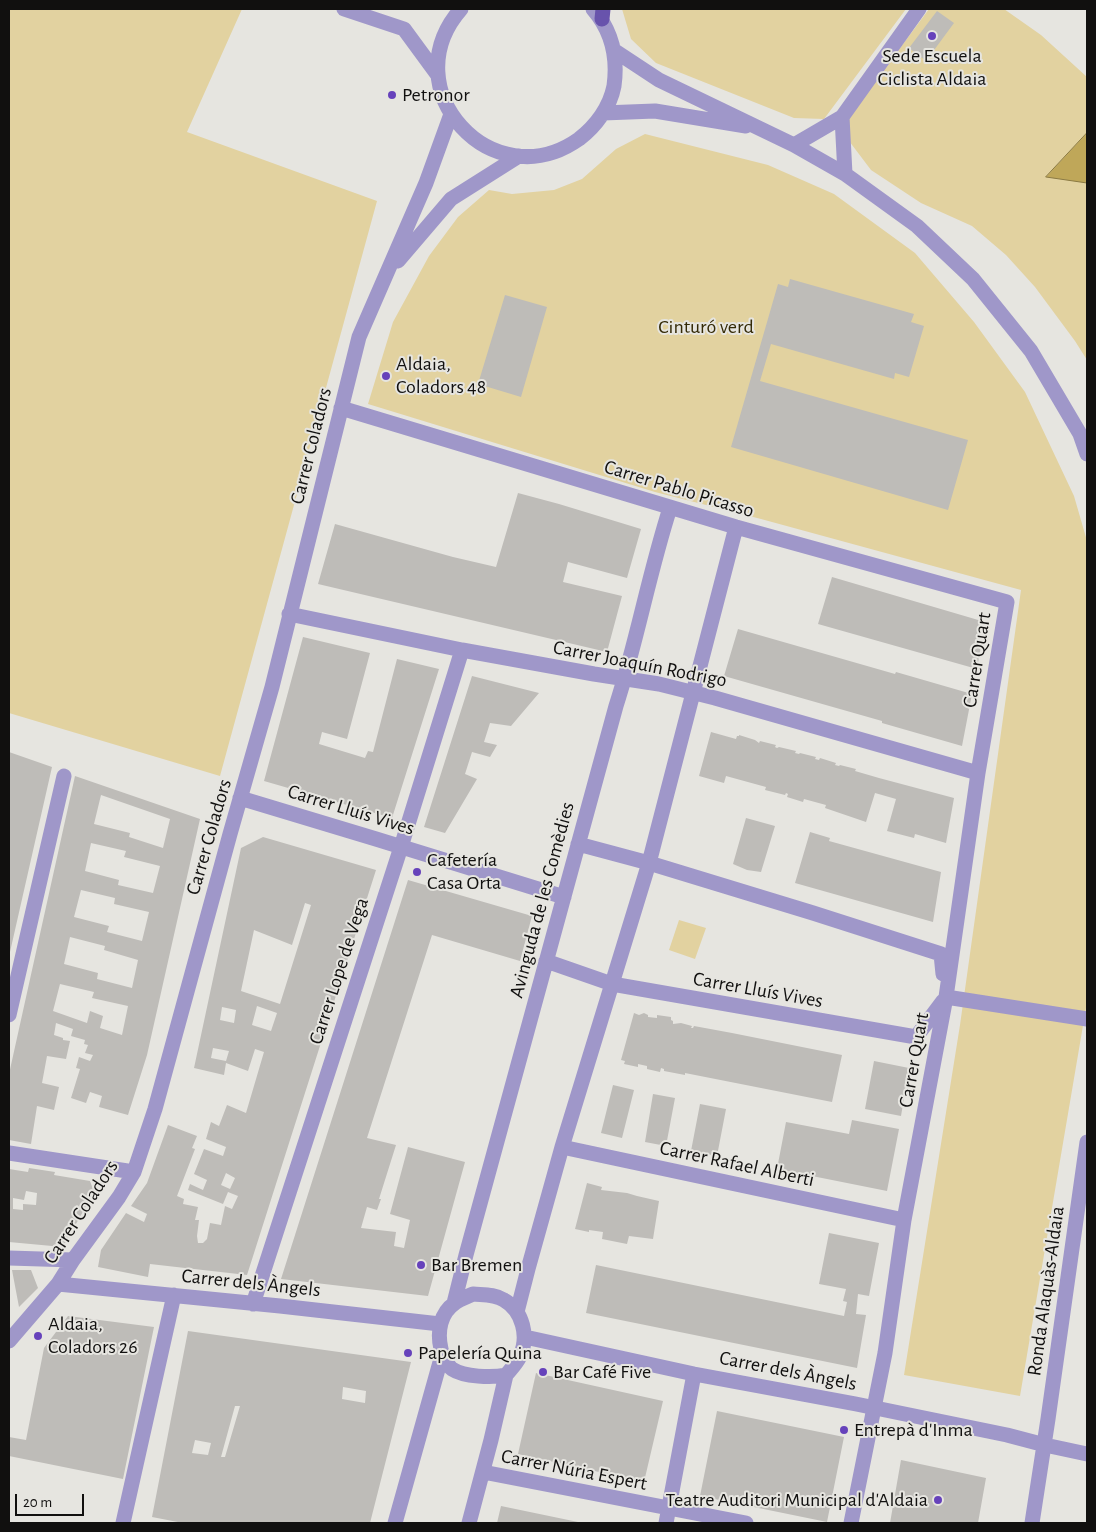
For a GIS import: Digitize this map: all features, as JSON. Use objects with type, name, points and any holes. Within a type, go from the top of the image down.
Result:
[{"type":"street","points":[[344,9],[404,29],[437,74]]},
{"type":"street","points":[[461,9],[450,20],[440,46],[437,74],[442,95],[451,114],[468,135],[492,150],[519,156],[544,155],[568,147],[588,132],[603,113],[612,93],[616,72],[615,51],[610,34],[599,12]]},
{"type":"street","points":[[794,145],[842,118],[919,9]]},
{"type":"street","points":[[615,51],[659,80],[794,145],[844,174],[917,226],[973,279],[1031,351],[1080,434],[1087,454]]},
{"type":"street","points":[[603,113],[655,111],[764,129]]},
{"type":"street","name":"Carrer Coladors","points":[[9,1341],[58,1284],[119,1197],[134,1172],[154,1108],[272,687],[359,337],[426,183],[451,114]]},
{"type":"street","points":[[842,118],[844,174]]},
{"type":"street","points":[[387,273],[451,199],[519,156]]},
{"type":"street","name":"Carrer Pablo Picasso","points":[[341,408],[736,528],[1007,602]]},
{"type":"street","name":"Avinguda de les Comèdies","points":[[454,1303],[624,680],[661,535],[670,508]]},
{"type":"street","points":[[517,1312],[562,1148],[649,864],[736,528]]},
{"type":"street","name":"Carrer Quart","points":[[851,1523],[885,1353],[904,1220],[946,998],[978,773],[1007,602]]},
{"type":"street","name":"Carrer Joaquín Rodrigo","points":[[289,614],[462,650],[624,680],[659,684],[978,773]]},
{"type":"street","name":"Carrer Lope de Vega","points":[[253,1304],[401,847],[462,650]]},
{"type":"street","points":[[9,1015],[64,776]]},
{"type":"street","name":"Carrer Lluís Vives","points":[[240,798],[564,897]]},
{"type":"street","points":[[578,844],[941,954],[946,998],[1087,1019]]},
{"type":"street","name":"Carrer Lluís Vives","points":[[546,961],[612,984],[916,1037],[946,998]]},
{"type":"street","name":"Ronda Alaquàs-Aldaia","points":[[1032,1523],[1045,1445],[1087,1142]]},
{"type":"street","name":"Carrer Rafael Alberti","points":[[562,1148],[904,1220]]},
{"type":"street","points":[[9,1154],[134,1172]]},
{"type":"street","points":[[9,1258],[73,1260]]},
{"type":"street","name":"Carrer dels Àngels","points":[[58,1284],[440,1324]]},
{"type":"street","points":[[469,1523],[506,1375],[520,1356],[525,1337],[521,1318],[505,1300],[492,1296],[473,1294],[454,1303],[444,1315],[440,1324],[438,1339],[442,1355],[452,1368],[470,1375],[493,1378],[506,1375]]},
{"type":"street","points":[[123,1523],[174,1295]]},
{"type":"street","name":"Carrer dels Àngels","points":[[525,1337],[694,1374],[1007,1435],[1087,1454]]},
{"type":"street","points":[[395,1523],[442,1355]]},
{"type":"street","points":[[667,1516],[694,1374]]},
{"type":"street","name":"Carrer Núria Espert","points":[[483,1472],[667,1516],[746,1523]]},
{"type":"green space","points":[[9,9],[242,9],[187,132],[377,201],[220,776],[9,713]]},
{"type":"green space","points":[[622,9],[906,9],[824,119],[794,118],[656,63],[631,39]]},
{"type":"green space","points":[[929,9],[1004,9],[1041,35],[1087,77],[1087,360],[1035,287],[1006,255],[972,226],[921,203],[871,170],[840,129]]},
{"type":"green space","name":"Cinturó verd","points":[[645,134],[768,165],[834,194],[915,253],[974,322],[1025,392],[1074,496],[1087,541],[1087,1002],[1020,1396],[904,1375],[960,1025],[1021,590],[655,492],[368,404],[393,322],[429,256],[458,217],[489,190],[512,194],[554,190],[582,179],[616,149]]},
{"type":"green space","points":[[679,920],[706,928],[695,959],[669,950]]},
{"type":"shaded area","points":[[1087,133],[1087,183],[1046,177]]},
{"type":"building","name":"Sede Escuela Ciclista Aldaia","points":[[937,11],[954,23],[926,61],[909,48]]},
{"type":"building","points":[[790,279],[914,314],[911,322],[924,326],[909,377],[895,373],[894,379],[771,344],[760,381],[968,440],[948,510],[731,447],[778,284],[788,287]]},
{"type":"building","points":[[505,295],[547,307],[521,397],[478,384]]},
{"type":"building","points":[[518,493],[641,529],[627,578],[568,562],[563,582],[622,596],[607,652],[318,584],[335,524],[496,567]]},
{"type":"building","points":[[832,577],[985,622],[977,669],[818,624]]},
{"type":"building","points":[[738,629],[972,694],[962,746],[724,676]]},
{"type":"building","points":[[303,637],[370,653],[347,739],[322,732],[319,744],[365,758],[368,751],[373,752],[397,659],[439,669],[392,818],[264,781]]},
{"type":"building","points":[[472,676],[539,693],[511,726],[490,723],[484,742],[497,745],[490,757],[472,752],[465,774],[477,779],[445,833],[424,827]]},
{"type":"building","points":[[711,732],[736,739],[739,735],[759,743],[760,741],[776,745],[775,747],[777,748],[796,751],[795,753],[816,757],[815,759],[819,760],[820,758],[836,763],[835,765],[856,769],[855,771],[954,798],[946,843],[915,834],[914,838],[887,831],[896,799],[875,793],[866,822],[825,808],[826,805],[804,799],[803,802],[787,797],[788,794],[786,793],[785,795],[765,790],[766,787],[726,776],[724,783],[699,776]]},
{"type":"building","points":[[9,752],[52,767],[10,952],[9,952]]},
{"type":"building","points":[[75,776],[200,819],[147,1055],[128,1115],[99,1107],[102,1096],[90,1092],[86,1103],[71,1098],[80,1069],[76,1068],[79,1057],[90,1061],[93,1055],[85,1053],[88,1045],[84,1044],[85,1040],[71,1036],[73,1029],[56,1023],[54,1035],[63,1038],[63,1040],[70,1041],[66,1059],[47,1056],[42,1083],[59,1087],[54,1110],[37,1106],[31,1144],[9,1140],[9,1074]],"holes":[[[101,795],[170,819],[163,848],[129,837],[130,833],[94,824]],[[91,843],[126,851],[124,857],[160,866],[153,893],[118,885],[119,880],[85,871]],[[81,890],[115,898],[114,904],[149,912],[142,941],[107,932],[109,926],[74,917]],[[70,937],[105,946],[104,950],[138,960],[132,988],[97,979],[98,973],[64,964]],[[60,984],[94,992],[92,998],[128,1006],[122,1035],[100,1028],[103,1016],[90,1011],[87,1023],[53,1011]]]},
{"type":"building","points":[[746,818],[775,826],[761,872],[747,870],[733,864]]},
{"type":"building","points":[[810,832],[830,838],[829,841],[941,872],[933,922],[795,883]]},
{"type":"building","points":[[263,837],[376,870],[247,1275],[150,1264],[148,1277],[98,1267],[101,1250],[126,1213],[144,1222],[147,1214],[131,1206],[147,1183],[168,1125],[197,1136],[192,1148],[195,1149],[177,1196],[184,1199],[183,1204],[198,1207],[195,1220],[199,1220],[198,1243],[203,1243],[207,1239],[210,1223],[221,1225],[225,1206],[232,1209],[238,1196],[228,1192],[223,1204],[188,1190],[190,1184],[203,1190],[207,1180],[194,1174],[204,1149],[223,1156],[226,1147],[206,1139],[211,1122],[219,1126],[227,1105],[246,1113],[264,1052],[255,1049],[248,1071],[226,1063],[224,1075],[194,1068],[241,848]],"holes":[[[305,903],[311,905],[280,1004],[241,991],[254,930],[292,945]],[[257,1006],[277,1013],[271,1031],[252,1025]],[[222,1007],[236,1010],[234,1023],[220,1020]],[[213,1048],[229,1051],[226,1061],[211,1058]],[[226,1173],[235,1178],[230,1189],[221,1185]]]},
{"type":"building","points":[[408,880],[532,916],[520,961],[432,935],[367,1138],[396,1145],[377,1210],[367,1207],[361,1228],[396,1232],[394,1246],[404,1248],[410,1220],[390,1214],[408,1147],[465,1162],[428,1296],[281,1279]]},
{"type":"building","points":[[634,1013],[639,1015],[644,1013],[648,1017],[657,1018],[657,1015],[671,1017],[673,1024],[681,1023],[692,1026],[691,1028],[694,1026],[842,1055],[832,1102],[685,1073],[685,1075],[664,1071],[661,1068],[660,1072],[647,1069],[647,1066],[638,1064],[638,1067],[624,1064],[625,1061],[621,1060]]},
{"type":"building","points":[[874,1061],[909,1068],[901,1116],[865,1109]]},
{"type":"building","points":[[613,1085],[634,1090],[622,1138],[601,1133]]},
{"type":"building","points":[[653,1094],[675,1098],[666,1146],[645,1142]]},
{"type":"building","points":[[700,1104],[726,1109],[717,1156],[691,1151]]},
{"type":"building","points":[[852,1120],[899,1129],[887,1191],[777,1169],[786,1122],[849,1134]]},
{"type":"building","points":[[29,1168],[55,1172],[54,1175],[90,1181],[94,1192],[63,1247],[9,1242],[9,1169],[28,1172]],"holes":[[[26,1191],[37,1193],[36,1205],[23,1204],[23,1210],[13,1209],[13,1198],[24,1200]]]},
{"type":"building","points":[[587,1183],[602,1187],[601,1190],[627,1193],[659,1201],[653,1239],[629,1236],[627,1244],[602,1239],[603,1232],[575,1229]]},
{"type":"building","points":[[829,1233],[879,1243],[869,1296],[858,1294],[856,1314],[866,1315],[857,1368],[586,1313],[596,1265],[844,1316],[847,1302],[843,1301],[846,1289],[819,1284]]},
{"type":"building","points":[[12,1270],[31,1270],[38,1288],[19,1307]]},
{"type":"building","points":[[68,1316],[154,1327],[123,1479],[9,1456],[9,1437],[26,1440],[44,1348]]},
{"type":"building","points":[[188,1331],[411,1362],[370,1523],[183,1523],[152,1517]],"holes":[[[343,1387],[366,1391],[365,1403],[342,1399]],[[235,1406],[240,1406],[225,1457],[221,1457]],[[195,1440],[211,1443],[208,1455],[192,1453]]]},
{"type":"building","points":[[536,1373],[663,1401],[644,1482],[518,1454]]},
{"type":"building","points":[[717,1411],[844,1437],[827,1522],[700,1496]]},
{"type":"building","name":"Teatre Auditori Municipal d'Aldaia","points":[[901,1460],[986,1478],[978,1523],[890,1523]]},
{"type":"building","points":[[501,1506],[578,1522],[578,1523],[497,1523]]},
{"type":"place","name":"Sede Escuela Ciclista Aldaia","points":[[932,36]]},
{"type":"place","name":"Petronor","points":[[392,95]]},
{"type":"place","name":"Aldaia, Coladors 48","points":[[386,376]]},
{"type":"place","name":"Cafetería Casa Orta","points":[[417,872]]},
{"type":"place","name":"Bar Bremen","points":[[421,1265]]},
{"type":"place","name":"Aldaia, Coladors 26","points":[[38,1336]]},
{"type":"place","name":"Papelería Quina","points":[[408,1353]]},
{"type":"place","name":"Bar Café Five","points":[[543,1372]]},
{"type":"place","name":"Entrepà d'Inma","points":[[844,1430]]},
{"type":"place","name":"Teatre Auditori Municipal d'Aldaia","points":[[938,1500]]}]
